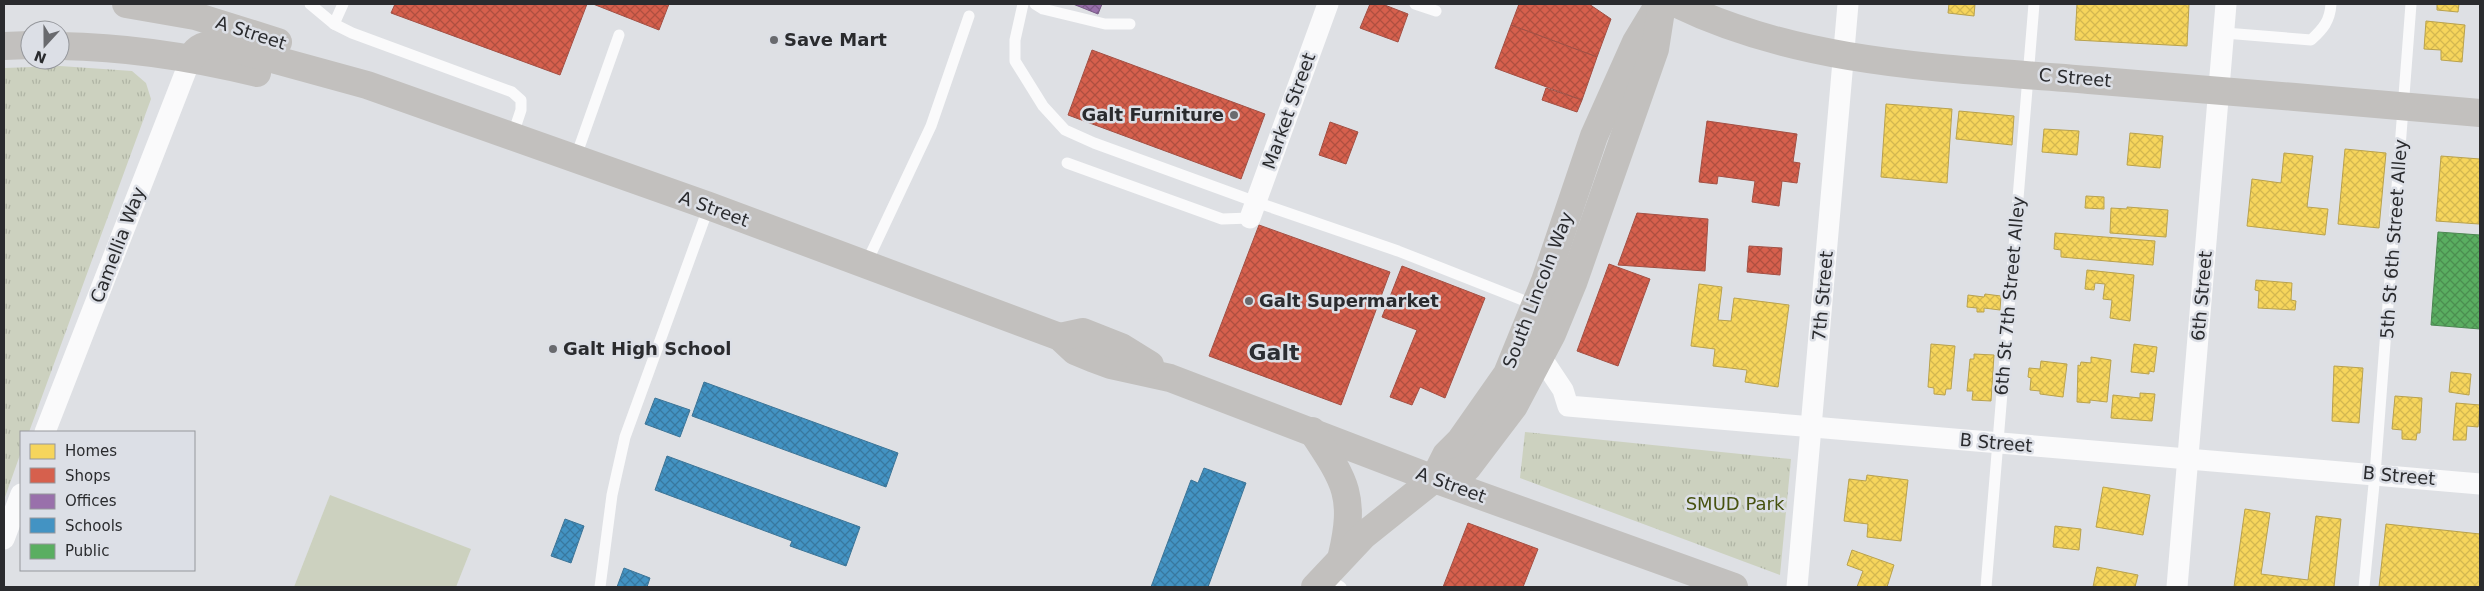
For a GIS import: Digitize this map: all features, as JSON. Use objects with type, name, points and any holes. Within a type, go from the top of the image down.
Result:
[{"type":"main road","name":"A Street","points":[[126,4],[195,16],[318,54],[367,84],[574,160],[709,206],[1060,337],[1075,351],[1098,360],[1170,378],[1434,479],[1734,587]]},
{"type":"main road","name":"South Lincoln Way","points":[[1434,479],[1446,456],[1460,441],[1506,374],[1535,305],[1587,133],[1636,42],[1660,4]]},
{"type":"main road","name":"South Lincoln Way","points":[[1434,479],[1467,468],[1514,406],[1540,357],[1573,283],[1655,49],[1660,4]]},
{"type":"main road","name":"C Street","points":[[1677,4],[1738,28],[1787,43],[1844,56],[1887,63],[2480,113]]},
{"type":"main road","points":[[4,46],[20,45]]},
{"type":"main road","name":"A Street","points":[[70,47],[141,51],[191,58],[308,85],[367,84]]},
{"type":"main road","points":[[1312,431],[1340,473],[1344,485],[1349,525],[1342,555],[1326,584]]},
{"type":"main road","points":[[1342,555],[1434,479]]},
{"type":"street","name":"Market Street","points":[[1253,210],[1328,4]]},
{"type":"street","name":"7th Street","points":[[1797,587],[1848,4]]},
{"type":"street","name":"6th Street","points":[[2177,587],[2226,4]]},
{"type":"street","name":"Camellia Way","points":[[45,431],[191,58]]},
{"type":"street","name":"B Street","points":[[1540,357],[1563,390],[1568,406],[2480,484]]},
{"type":"street","points":[[4,539],[20,497]]},
{"type":"lane","points":[[310,4],[334,24],[352,33],[512,92],[521,100],[521,110],[512,136]]},
{"type":"lane","points":[[334,24],[343,4]]},
{"type":"lane","points":[[1023,4],[1015,40],[1015,61],[1043,106],[1065,130],[1253,210],[1398,251],[1535,305]]},
{"type":"lane","points":[[1035,4],[1044,9],[1105,24],[1130,24]]},
{"type":"lane","points":[[1415,4],[1436,11]]},
{"type":"lane","name":"6th St 7th Street Alley","points":[[1986,587],[2034,4]]},
{"type":"lane","points":[[2225,33],[2311,40],[2324,27],[2330,15],[2331,4]]},
{"type":"lane","name":"5th St 6th Street Alley","points":[[2364,587],[2376,474],[2411,4]]},
{"type":"lane","points":[[866,264],[931,126],[969,16]]},
{"type":"lane","points":[[574,160],[619,35]]},
{"type":"lane","points":[[1067,163],[1222,219],[1253,210]]},
{"type":"lane","points":[[600,587],[612,495],[625,437],[709,206]]},
{"type":"green space","points":[[20,67],[20,70],[70,70],[70,67],[132,71],[146,83],[151,99],[29,431],[20,431],[20,455],[4,500],[4,68]]},
{"type":"green space","name":"SMUD Park","points":[[1525,432],[1791,459],[1780,575],[1520,478]]},
{"type":"green space","points":[[330,495],[471,549],[456,587],[294,587]]},
{"type":"building: Homes","points":[[1949,4],[1975,4],[1974,16],[1948,13]]},
{"type":"building: Homes","points":[[2077,4],[2189,4],[2187,46],[2075,40]]},
{"type":"building: Homes","points":[[2437,4],[2459,4],[2458,12],[2437,10]]},
{"type":"building: Homes","points":[[2426,21],[2465,25],[2462,62],[2441,60],[2441,50],[2424,49]]},
{"type":"building: Homes","points":[[1886,104],[1952,109],[1947,183],[1881,177]]},
{"type":"building: Homes","points":[[1959,111],[2014,116],[2012,145],[1956,139]]},
{"type":"building: Homes","points":[[2044,129],[2079,131],[2077,155],[2042,152]]},
{"type":"building: Homes","points":[[2130,133],[2163,136],[2160,168],[2127,165]]},
{"type":"building: Homes","points":[[2345,149],[2386,153],[2379,228],[2338,224]]},
{"type":"building: Homes","points":[[2284,153],[2313,156],[2307,207],[2328,209],[2325,235],[2247,226],[2252,179],[2281,183]]},
{"type":"building: Homes","points":[[2441,156],[2480,159],[2479,224],[2436,221]]},
{"type":"building: Homes","points":[[2086,196],[2104,197],[2104,209],[2085,208]]},
{"type":"building: Homes","points":[[2127,207],[2168,210],[2166,237],[2110,233],[2111,208],[2127,209]]},
{"type":"building: Homes","points":[[2055,233],[2155,241],[2153,265],[2061,257],[2061,250],[2054,249]]},
{"type":"building: Homes","points":[[2087,270],[2134,275],[2130,321],[2110,318],[2112,300],[2103,299],[2105,284],[2095,283],[2094,290],[2085,289]]},
{"type":"building: Homes","points":[[2256,280],[2292,283],[2291,300],[2296,301],[2295,310],[2258,308],[2259,291],[2255,290]]},
{"type":"building: Homes","points":[[1699,284],[1722,287],[1718,320],[1731,321],[1734,298],[1789,305],[1778,387],[1745,382],[1747,370],[1713,366],[1715,349],[1691,346]]},
{"type":"building: Homes","points":[[1985,294],[2001,296],[2000,310],[1984,308],[1984,312],[1977,312],[1977,308],[1967,307],[1968,295],[1984,297]]},
{"type":"building: Homes","points":[[1931,344],[1955,346],[1951,389],[1946,389],[1945,395],[1934,394],[1934,388],[1928,387]]},
{"type":"building: Homes","points":[[2134,344],[2157,347],[2154,372],[2149,371],[2149,374],[2131,372]]},
{"type":"building: Homes","points":[[1974,354],[1994,355],[1991,401],[1972,400],[1973,391],[1967,391],[1970,359],[1974,359]]},
{"type":"building: Homes","points":[[2091,357],[2111,360],[2107,402],[2090,400],[2090,403],[2077,402],[2078,365],[2080,366],[2081,362],[2091,363]]},
{"type":"building: Homes","points":[[2041,361],[2067,364],[2063,397],[2040,394],[2040,391],[2030,390],[2031,378],[2028,377],[2029,368],[2040,369]]},
{"type":"building: Homes","points":[[2334,366],[2363,368],[2359,423],[2332,421]]},
{"type":"building: Homes","points":[[2451,372],[2471,374],[2469,395],[2449,392]]},
{"type":"building: Homes","points":[[2140,393],[2155,394],[2152,421],[2111,418],[2113,395],[2140,398]]},
{"type":"building: Homes","points":[[2395,396],[2422,398],[2420,433],[2417,433],[2416,440],[2402,439],[2402,430],[2392,429]]},
{"type":"building: Homes","points":[[2456,403],[2480,405],[2478,427],[2467,426],[2466,440],[2453,440]]},
{"type":"building: Homes","points":[[1867,475],[1908,480],[1901,541],[1867,537],[1868,524],[1844,521],[1849,479],[1866,481]]},
{"type":"building: Homes","points":[[2103,487],[2150,495],[2143,535],[2096,527]]},
{"type":"building: Homes","points":[[2245,509],[2270,513],[2261,574],[2308,580],[2316,516],[2341,519],[2334,587],[2234,587]]},
{"type":"building: Homes","points":[[2386,524],[2480,534],[2480,587],[2379,587]]},
{"type":"building: Homes","points":[[2055,526],[2081,529],[2079,550],[2053,547]]},
{"type":"building: Homes","points":[[1852,550],[1894,565],[1887,587],[1857,587],[1863,571],[1847,565]]},
{"type":"building: Homes","points":[[2097,567],[2138,575],[2135,587],[2093,587]]},
{"type":"building: Shops","points":[[395,4],[587,4],[560,75],[391,13]]},
{"type":"building: Shops","points":[[593,4],[669,4],[659,30]]},
{"type":"building: Shops","points":[[1370,4],[1382,4],[1408,14],[1398,42],[1360,28]]},
{"type":"building: Shops","points":[[1519,4],[1589,4],[1611,19],[1597,57],[1511,25]]},
{"type":"building: Shops","points":[[1511,25],[1597,57],[1582,100],[1495,68]]},
{"type":"building: Shops","points":[[1092,50],[1265,114],[1241,179],[1068,115]]},
{"type":"building: Shops","points":[[1546,88],[1582,100],[1577,112],[1542,100]]},
{"type":"building: Shops","points":[[1707,121],[1797,134],[1793,162],[1800,163],[1797,183],[1782,181],[1779,206],[1752,202],[1755,181],[1718,176],[1717,184],[1699,182]]},
{"type":"building: Shops","points":[[1330,122],[1358,132],[1346,164],[1319,155]]},
{"type":"building: Shops","points":[[1637,213],[1708,219],[1705,271],[1618,265]]},
{"type":"building: Shops","points":[[1259,225],[1390,272],[1341,405],[1209,356]]},
{"type":"building: Shops","points":[[1749,246],[1782,248],[1780,275],[1747,272]]},
{"type":"building: Shops","points":[[1609,264],[1650,279],[1618,366],[1577,351]]},
{"type":"building: Shops","points":[[1402,266],[1485,298],[1445,398],[1420,387],[1412,405],[1390,397],[1417,330],[1382,317]]},
{"type":"building: Shops","points":[[1468,523],[1538,549],[1523,587],[1443,587]]},
{"type":"building: Offices","points":[[1073,4],[1102,4],[1098,14]]},
{"type":"building: Schools","points":[[704,382],[898,453],[886,487],[692,416]]},
{"type":"building: Schools","points":[[655,398],[690,410],[680,437],[645,424]]},
{"type":"building: Schools","points":[[667,456],[860,527],[846,566],[790,546],[792,541],[655,490]]},
{"type":"building: Schools","points":[[1204,468],[1246,483],[1208,587],[1151,587],[1191,480],[1198,483]]},
{"type":"building: Schools","points":[[565,519],[584,526],[571,563],[551,556]]},
{"type":"building: Schools","points":[[624,568],[650,578],[647,587],[617,587]]},
{"type":"building: Public","points":[[2438,232],[2480,235],[2480,329],[2431,325]]},
{"type":"place","name":"Save Mart","points":[[774,40]]},
{"type":"place","name":"Galt Furniture","points":[[1234,115]]},
{"type":"place","name":"Galt Supermarket","points":[[1249,301]]},
{"type":"place","name":"Galt High School","points":[[553,349]]},
{"type":"district","name":"Galt","points":[[1274,352]]}]
